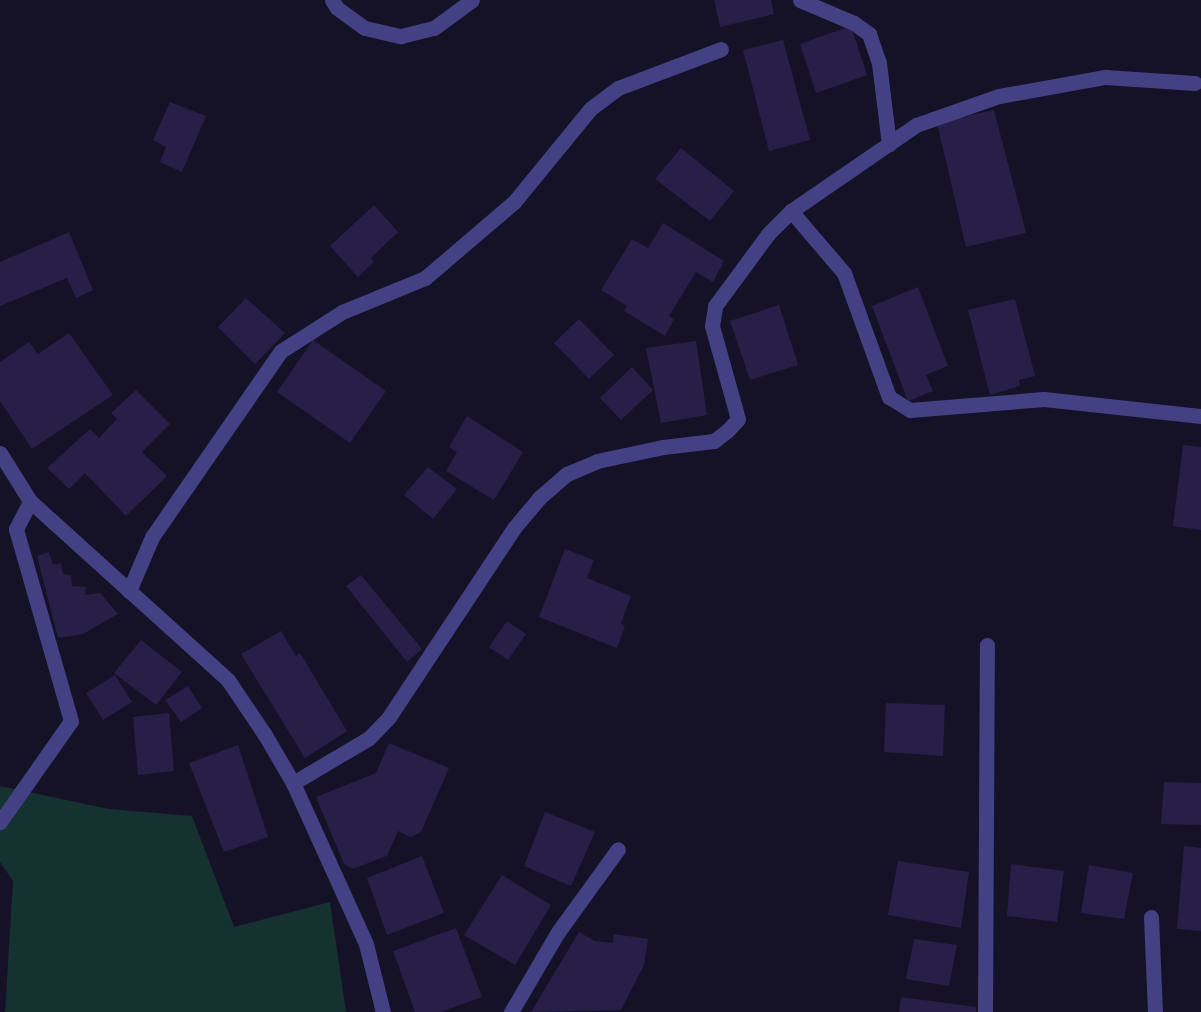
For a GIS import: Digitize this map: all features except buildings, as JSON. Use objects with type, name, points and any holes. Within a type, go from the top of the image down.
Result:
[{"type":"street","points":[[332,0],[337,8],[365,28],[401,36],[434,28],[472,0]]},
{"type":"street","points":[[800,0],[855,23],[868,34],[879,63],[889,144]]},
{"type":"street","points":[[129,591],[152,537],[281,351],[342,312],[425,278],[514,202],[590,109],[618,88],[721,50]]},
{"type":"street","points":[[293,783],[369,738],[389,717],[514,528],[538,498],[567,474],[619,456],[714,441],[728,431],[738,419],[712,326],[715,306],[768,234],[791,211],[916,126],[999,96],[1105,77],[1195,83]]},
{"type":"street","points":[[791,211],[844,273],[889,397],[910,410],[1044,399],[1201,416]]},
{"type":"street","points":[[0,453],[30,501],[228,680],[293,783],[366,944],[383,1012]]},
{"type":"street","points":[[0,822],[71,721],[16,529],[30,501]]},
{"type":"street","points":[[985,1012],[987,645]]},
{"type":"street","points":[[512,1012],[558,932],[618,849]]},
{"type":"street","points":[[1151,917],[1155,1012]]},
{"type":"green space","points":[[0,786],[109,809],[192,816],[234,927],[330,902],[346,1012],[5,1012],[13,881],[0,862]]}]
